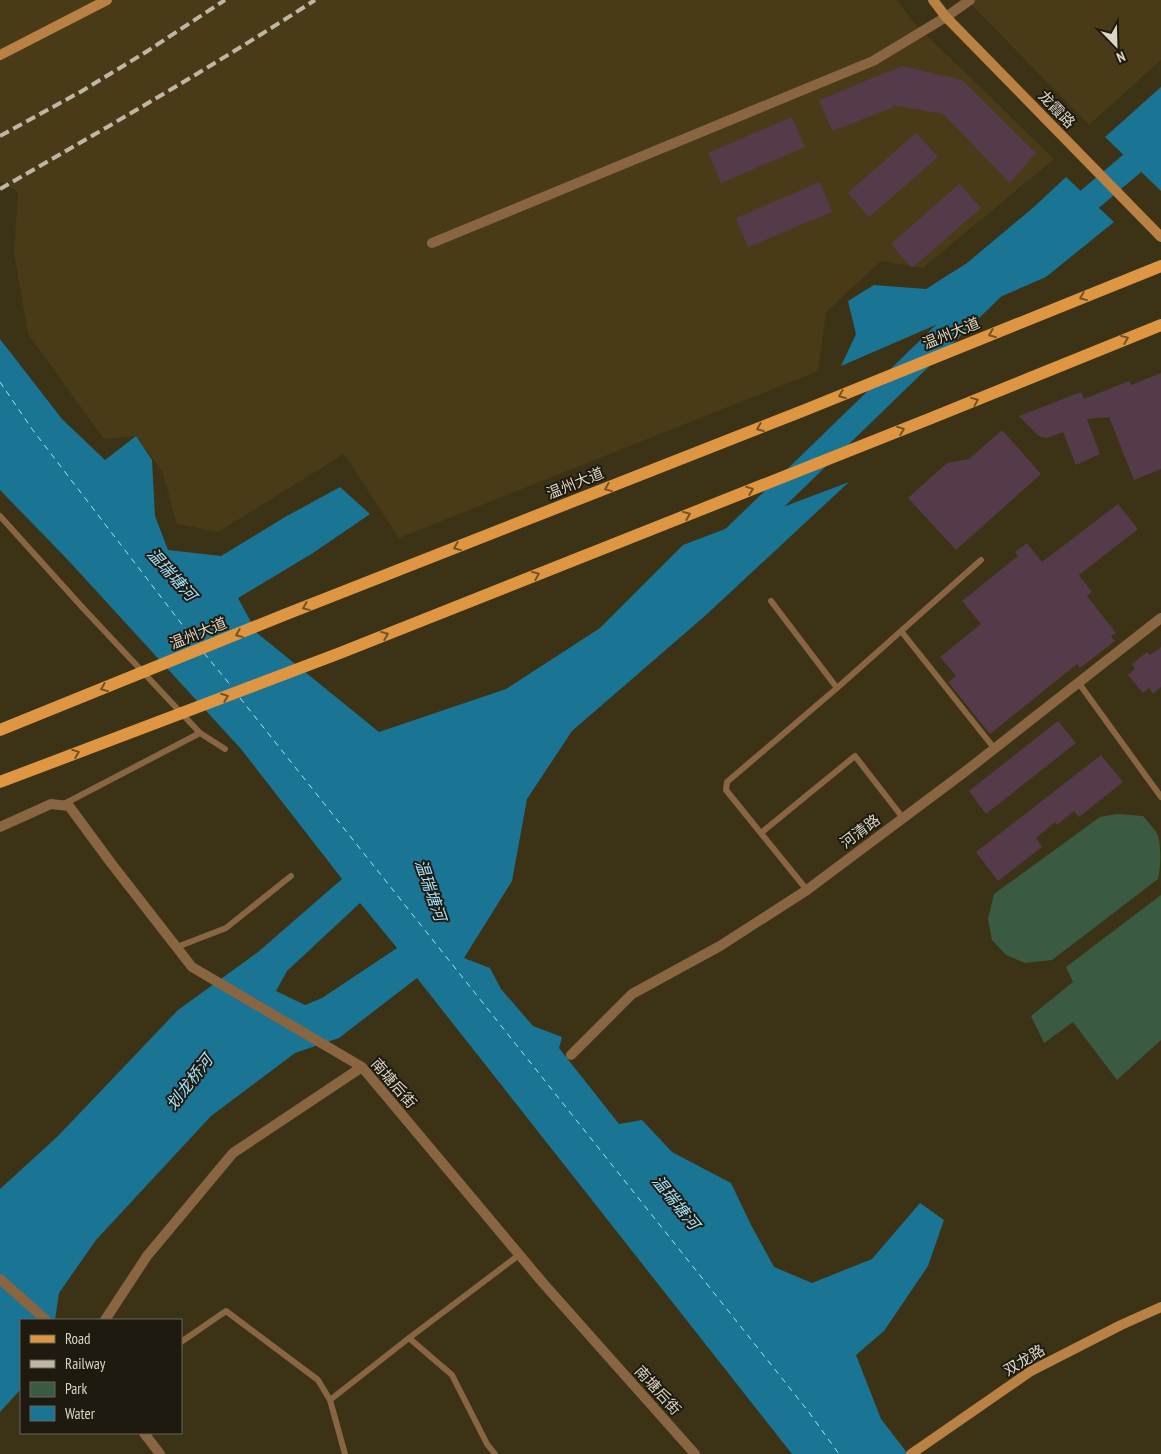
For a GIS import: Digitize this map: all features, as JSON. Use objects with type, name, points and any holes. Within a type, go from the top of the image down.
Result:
[{"type":"main road","points":[[0,55],[107,0]]},
{"type":"main road","name":"龙霞路","points":[[933,0],[946,17],[1161,237]]},
{"type":"main road","name":"温州大道","points":[[4,728],[805,410],[1161,266]]},
{"type":"main road","points":[[0,782],[340,653],[930,419],[1161,325]]},
{"type":"main road","name":"双龙路","points":[[911,1454],[1031,1371],[1122,1324],[1161,1307]]},
{"type":"street","points":[[432,243],[873,61],[946,17],[970,0]]},
{"type":"street","name":"河清路","points":[[571,1056],[632,994],[720,946],[807,890],[1161,618]]},
{"type":"street","points":[[0,827],[51,804],[61,805]]},
{"type":"street","name":"南塘后街","points":[[61,805],[69,806],[192,967],[362,1067],[519,1255],[695,1454]]},
{"type":"street","points":[[106,1319],[146,1256],[233,1154],[362,1067]]},
{"type":"street","points":[[0,1279],[45,1319]]},
{"type":"street","points":[[145,1434],[160,1454]]},
{"type":"lane","points":[[0,516],[200,733],[225,749]]},
{"type":"lane","points":[[807,890],[726,790],[727,782],[837,688],[981,560]]},
{"type":"lane","points":[[771,601],[837,688]]},
{"type":"lane","points":[[901,631],[994,748]]},
{"type":"lane","points":[[1078,682],[1161,797]]},
{"type":"lane","points":[[61,805],[200,733]]},
{"type":"lane","points":[[762,833],[855,756],[903,818]]},
{"type":"lane","points":[[177,947],[226,928],[291,876]]},
{"type":"lane","points":[[330,1400],[519,1255]]},
{"type":"lane","points":[[182,1341],[226,1311],[318,1380],[330,1400],[345,1454]]},
{"type":"lane","points":[[409,1338],[452,1375],[487,1444],[495,1454]]},
{"type":"shaded area","points":[[0,0],[897,0],[913,22],[1054,159],[923,268],[881,261],[826,312],[818,371],[399,538],[344,454],[218,532],[177,524],[162,471],[136,436],[104,439],[28,334],[14,253],[18,192],[0,181]]},
{"type":"shaded area","points":[[967,0],[1161,0],[1161,60],[1089,125]]},
{"type":"green space","points":[[1117,814],[1143,816],[1158,835],[1160,869],[1158,879],[1052,960],[1025,963],[1006,955],[992,940],[988,919],[994,894],[1100,817]]},
{"type":"green space","points":[[1161,895],[1161,1040],[1117,1080],[1073,1022],[1044,1043],[1031,1016],[1073,982],[1066,967]]},
{"type":"water","points":[[1161,87],[1161,191],[1105,137]]},
{"type":"water","points":[[1066,177],[1114,222],[1046,277],[841,366],[856,334],[848,301],[874,285],[926,289],[967,263],[1035,206]]},
{"type":"water","points":[[0,339],[62,419],[105,460],[136,436],[152,460],[155,516],[168,550],[221,556],[285,517],[340,487],[370,514],[313,553],[238,598],[257,633],[379,732],[506,689],[600,628],[683,545],[849,482],[706,615],[572,731],[527,799],[512,881],[464,958],[490,968],[501,989],[533,1026],[562,1037],[559,1048],[619,1124],[642,1120],[672,1152],[731,1183],[774,1267],[812,1283],[872,1259],[920,1203],[944,1220],[928,1266],[884,1331],[856,1355],[881,1419],[908,1454],[792,1454],[417,978],[339,1038],[295,1053],[211,1116],[96,1240],[59,1293],[55,1319],[20,1319],[20,1390],[0,1412],[0,1189],[58,1136],[178,1010],[258,952],[342,879],[241,749],[67,559],[0,490]],"holes":[[[360,903],[397,948],[322,998],[305,1005],[276,991],[287,971]]]},
{"type":"building","points":[[902,66],[962,80],[1036,153],[1010,183],[943,114],[892,105],[894,107],[832,131],[819,100]]},
{"type":"building","points":[[792,117],[805,147],[721,183],[708,153]]},
{"type":"building","points":[[916,133],[938,157],[869,217],[848,193]]},
{"type":"building","points":[[820,182],[832,212],[748,247],[736,218]]},
{"type":"building","points":[[959,184],[981,208],[912,268],[891,244]]},
{"type":"building","points":[[1161,373],[1161,469],[1134,480],[1109,417],[1087,419],[1100,454],[1076,465],[1063,432],[1047,438],[1039,436],[1019,416],[1081,392],[1084,399],[1129,381],[1131,385]]},
{"type":"building","points":[[1002,430],[1041,474],[956,550],[908,498],[947,463],[969,459]]},
{"type":"building","points":[[1118,504],[1138,529],[1079,575],[1092,592],[1087,596],[1116,633],[1111,636],[1115,641],[1080,668],[1077,664],[990,734],[948,682],[956,676],[940,657],[981,624],[962,601],[1018,556],[1015,552],[1027,543],[1042,562]]},
{"type":"building","points":[[1161,647],[1161,687],[1153,694],[1149,688],[1143,693],[1128,675],[1135,669],[1132,664],[1147,652],[1150,655]]},
{"type":"building","points":[[1058,721],[1076,743],[986,814],[969,791]]},
{"type":"building","points":[[1101,755],[1123,782],[1079,817],[1074,811],[1057,825],[1055,822],[1036,838],[1042,847],[998,881],[976,852]]},
{"type":"waterway","points":[[1064,221],[1161,139]]},
{"type":"waterway","points":[[730,542],[992,288]]},
{"type":"ferry route","points":[[0,382],[32,429],[197,644]]},
{"type":"ferry route","points":[[204,653],[232,687]]},
{"type":"ferry route","points":[[240,698],[808,1411],[839,1454]]},
{"type":"railway","points":[[0,136],[82,91],[225,0]]},
{"type":"railway","points":[[0,189],[198,73],[315,0]]},
{"type":"water label","name":"温瑞塘河","points":[[172,574]]},
{"type":"water label","name":"温瑞塘河","points":[[431,890]]},
{"type":"water label","name":"划龙桥河","points":[[189,1082]]},
{"type":"water label","name":"温瑞塘河","points":[[676,1202]]}]
